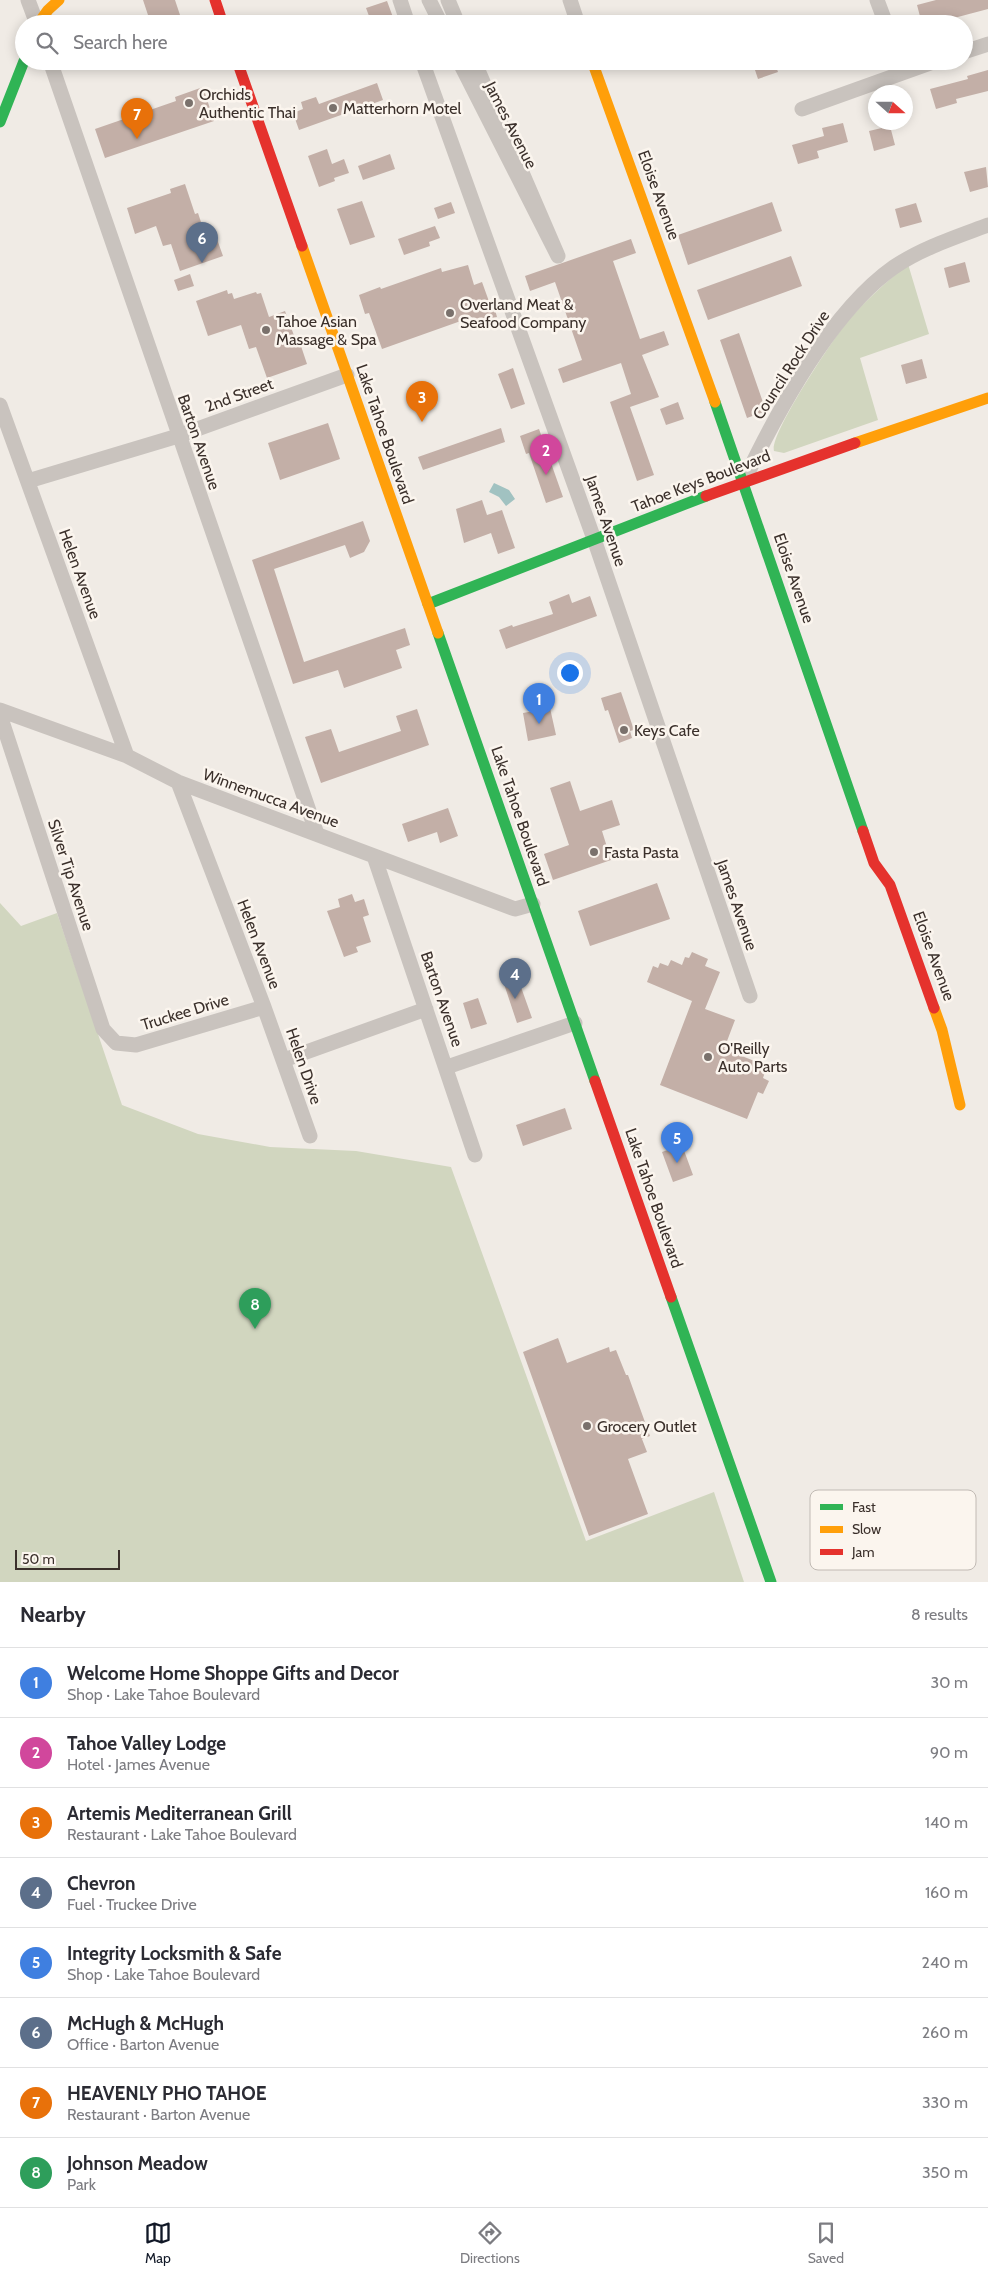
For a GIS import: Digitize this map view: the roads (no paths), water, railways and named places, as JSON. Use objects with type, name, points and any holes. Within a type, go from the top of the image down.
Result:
[{"type":"main road","points":[[44,15],[59,0]]},
{"type":"main road","points":[[215,0],[220,15]]},
{"type":"main road","points":[[0,122],[20,70]]},
{"type":"main road","name":"Lake Tahoe Boulevard","points":[[240,70],[771,1582]]},
{"type":"main road","name":"Eloise Avenue","points":[[595,70],[744,481],[753,513],[874,863],[890,885],[942,1030],[960,1105]]},
{"type":"main road","name":"Tahoe Keys Boulevard","points":[[428,604],[744,481],[988,398]]},
{"type":"street","points":[[28,0],[34,15]]},
{"type":"street","points":[[400,0],[405,15]]},
{"type":"street","points":[[428,0],[436,15]]},
{"type":"street","points":[[448,0],[454,15]]},
{"type":"street","points":[[570,0],[575,15]]},
{"type":"street","points":[[877,0],[883,15]]},
{"type":"street","points":[[973,49],[988,44]]},
{"type":"street","name":"Barton Avenue","points":[[53,70],[316,834]]},
{"type":"street","name":"James Avenue","points":[[425,70],[594,539],[750,996]]},
{"type":"street","name":"James Avenue","points":[[465,70],[558,256],[478,70]]},
{"type":"street","points":[[802,109],[896,70]]},
{"type":"street","name":"Council Rock Drive","points":[[744,481],[759,449],[813,358],[840,320],[863,293],[894,268],[921,252],[988,225]]},
{"type":"street","name":"2nd Street","points":[[28,481],[178,436],[347,374]]},
{"type":"street","name":"Helen Avenue","points":[[0,405],[127,756]]},
{"type":"street","name":"Winnemucca Avenue","points":[[0,710],[127,756],[178,782],[515,909],[533,904]]},
{"type":"street","name":"Silver Tip Avenue","points":[[0,715],[103,1030],[116,1043]]},
{"type":"street","name":"Helen Avenue","points":[[178,782],[264,1007]]},
{"type":"street","name":"Barton Avenue","points":[[374,856],[475,1155]]},
{"type":"street","name":"Truckee Drive","points":[[116,1043],[136,1045],[264,1007]]},
{"type":"street","name":"Helen Drive","points":[[264,1007],[310,1136]]},
{"type":"street","points":[[284,1060],[426,1009]]},
{"type":"street","points":[[446,1067],[575,1023]]},
{"type":"water","points":[[494,483],[509,490],[515,499],[506,506],[499,497],[489,492]]},
{"type":"place","name":"Orchids Authentic Thai","points":[[189,103]]},
{"type":"place","name":"Matterhorn Motel","points":[[333,108]]},
{"type":"place","name":"HEAVENLY PHO TAHOE","points":[[137,139]]},
{"type":"place","name":"McHugh & McHugh","points":[[202,263]]},
{"type":"place","name":"Overland Meat & Seafood Company","points":[[450,313]]},
{"type":"place","name":"Tahoe Asian Massage & Spa","points":[[266,330]]},
{"type":"place","name":"Artemis Mediterranean Grill","points":[[422,422]]},
{"type":"place","name":"Tahoe Valley Lodge","points":[[546,475]]},
{"type":"place","name":"Welcome Home Shoppe Gifts and Decor","points":[[539,724]]},
{"type":"place","name":"Keys Cafe","points":[[624,730]]},
{"type":"place","name":"Fasta Pasta","points":[[594,852]]},
{"type":"place","name":"Chevron","points":[[515,999]]},
{"type":"place","name":"O'Reilly Auto Parts","points":[[708,1057]]},
{"type":"place","name":"Integrity Locksmith & Safe","points":[[677,1163]]},
{"type":"place","name":"Johnson Meadow","points":[[255,1329]]},
{"type":"place","name":"Grocery Outlet","points":[[587,1426]]}]
